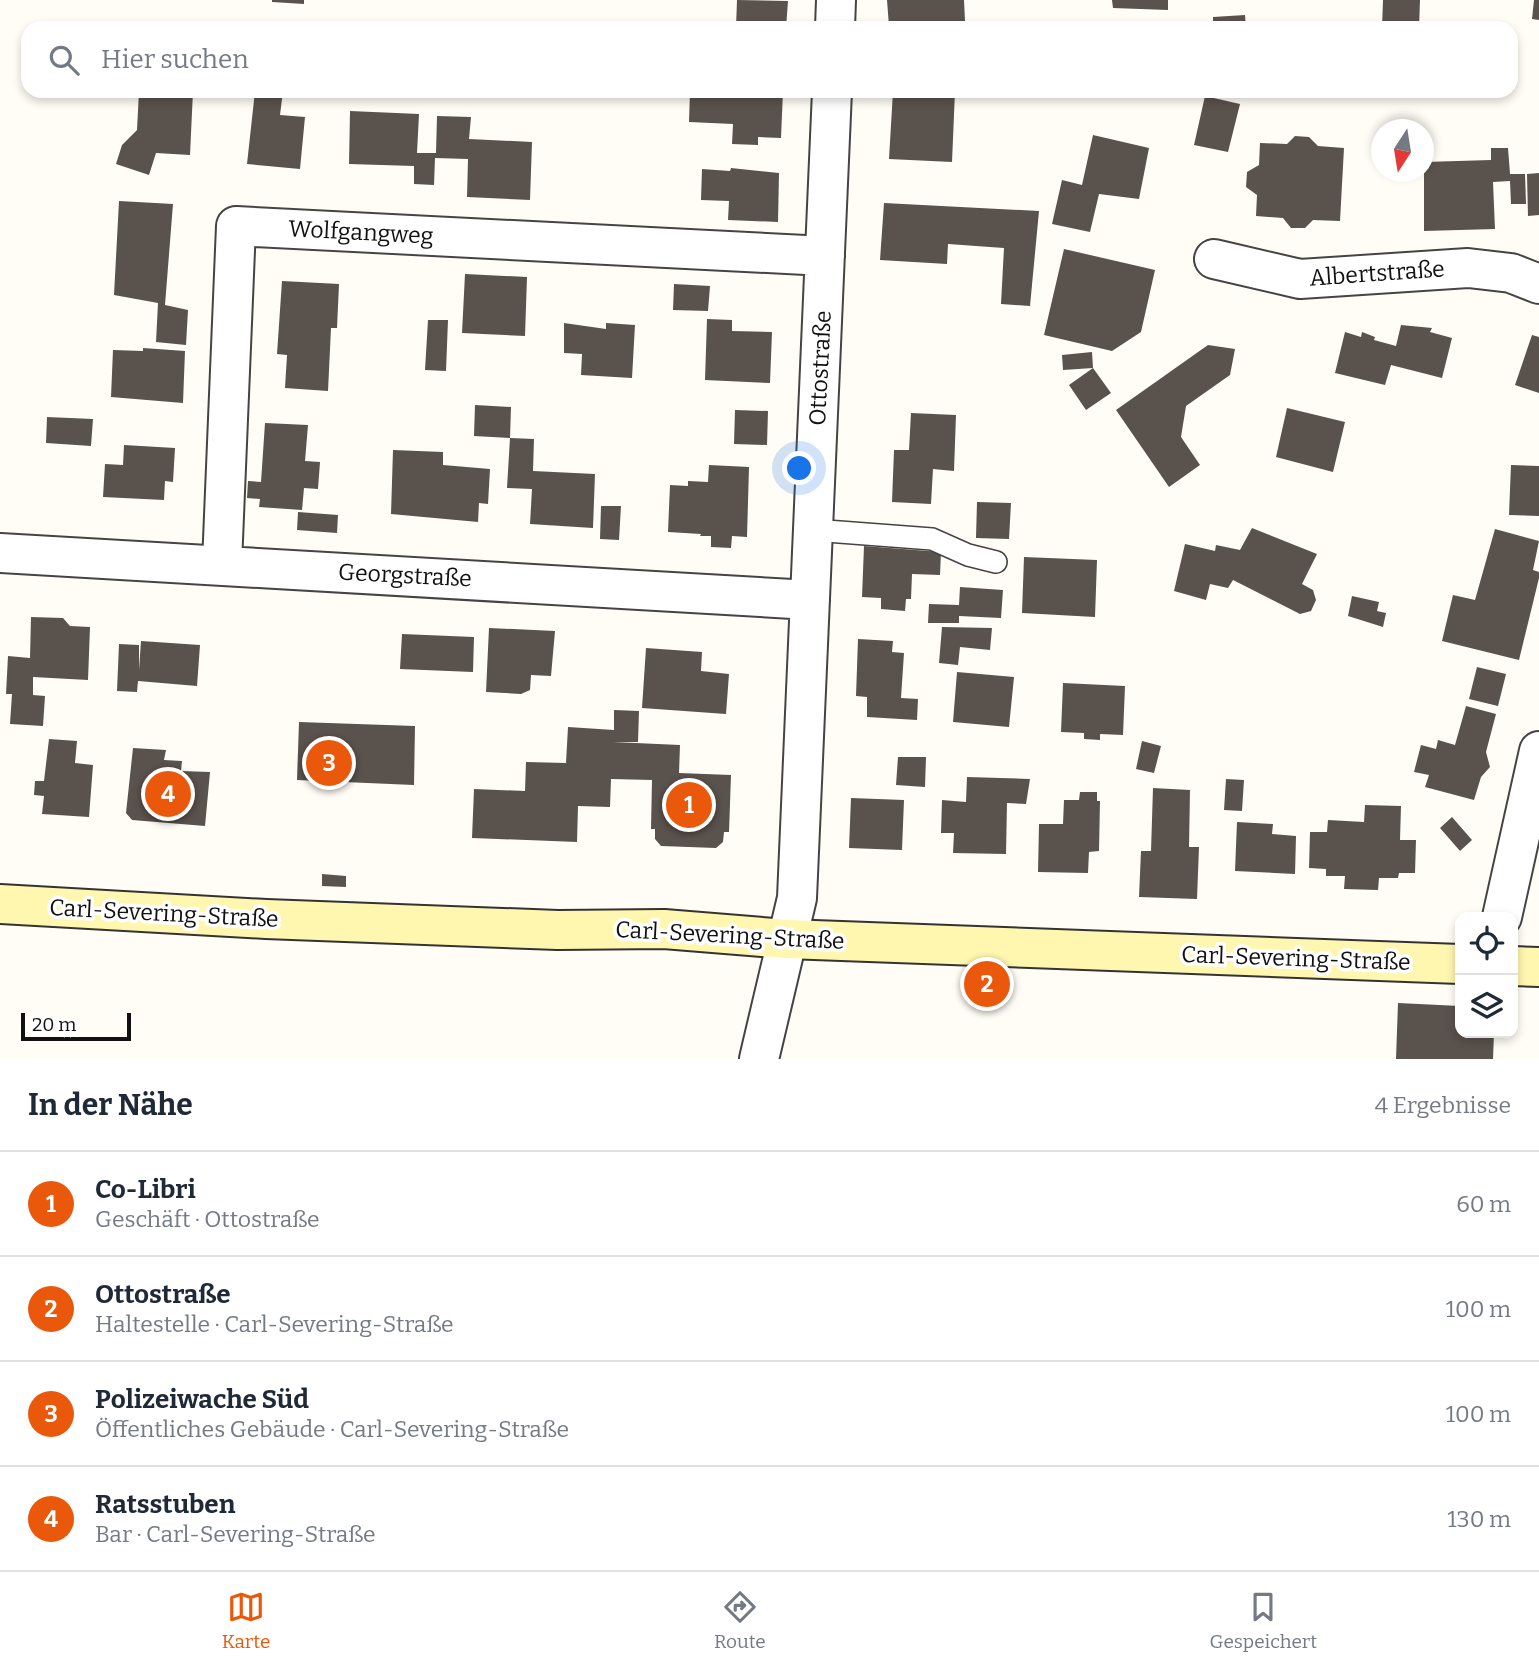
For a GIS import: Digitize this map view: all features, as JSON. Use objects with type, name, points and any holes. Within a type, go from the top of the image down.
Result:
[{"type":"street","points":[[835,21],[836,0]]},
{"type":"street","name":"Ottostraße","points":[[759,1059],[797,898],[832,98]]},
{"type":"street","name":"Wolfgangweg","points":[[222,565],[236,226],[825,256]]},
{"type":"street","name":"Albertstraße","points":[[1214,259],[1300,279],[1468,268],[1511,273],[1539,284]]},
{"type":"street","name":"Georgstraße","points":[[0,553],[810,600]]},
{"type":"street","points":[[1503,912],[1539,751]]},
{"type":"street","name":"Carl-Severing-Straße","points":[[0,904],[294,920],[558,930],[653,928],[787,939],[1455,964]]},
{"type":"street","points":[[1518,966],[1539,967]]},
{"type":"lane","points":[[813,530],[932,539],[968,555],[996,562]]},
{"type":"building","points":[[304,0],[304,4],[272,2]]},
{"type":"building","points":[[737,0],[788,1],[787,21],[736,21]]},
{"type":"building","points":[[887,0],[964,0],[965,21],[889,21]]},
{"type":"building","points":[[1112,0],[1168,0],[1168,10],[1113,8]]},
{"type":"building","points":[[1383,0],[1420,0],[1419,21],[1382,21]]},
{"type":"building","points":[[1534,0],[1539,0],[1539,20],[1532,19]]},
{"type":"building","points":[[1245,15],[1245,21],[1213,21],[1213,17]]},
{"type":"building","points":[[139,98],[193,98],[190,155],[156,153],[149,175],[116,164],[122,145],[137,130]]},
{"type":"building","points":[[254,98],[282,98],[280,115],[305,117],[300,169],[247,164]]},
{"type":"building","points":[[690,98],[783,98],[781,138],[758,137],[758,145],[732,144],[733,124],[689,122]]},
{"type":"building","points":[[893,98],[955,98],[952,162],[889,159]]},
{"type":"building","points":[[1205,98],[1240,104],[1228,152],[1194,145]]},
{"type":"building","points":[[350,111],[419,114],[417,153],[436,153],[437,116],[471,117],[469,139],[532,142],[530,200],[467,197],[468,159],[435,158],[434,185],[414,184],[414,166],[349,164]]},
{"type":"building","points":[[1093,135],[1149,148],[1139,199],[1099,194],[1090,232],[1052,224],[1062,180],[1082,185]]},
{"type":"building","points":[[1295,136],[1309,137],[1318,146],[1344,148],[1340,221],[1313,220],[1305,228],[1291,228],[1283,218],[1256,216],[1257,195],[1246,187],[1247,172],[1259,165],[1260,143],[1287,144]]},
{"type":"building","points":[[1491,148],[1508,148],[1510,174],[1525,174],[1526,204],[1511,204],[1510,181],[1493,182],[1495,229],[1424,231],[1424,182],[1434,182],[1434,162],[1491,160]]},
{"type":"building","points":[[731,168],[779,173],[778,222],[728,220],[729,201],[701,200],[702,169],[730,171]]},
{"type":"building","points":[[1539,173],[1539,215],[1528,216],[1527,174]]},
{"type":"building","points":[[119,201],[173,204],[165,305],[188,310],[186,345],[156,342],[158,303],[114,295]]},
{"type":"building","points":[[884,203],[1039,211],[1030,306],[1001,304],[1004,248],[948,244],[947,264],[880,260]]},
{"type":"building","points":[[1064,249],[1155,270],[1141,332],[1112,351],[1044,335]]},
{"type":"building","points":[[465,274],[527,277],[525,336],[462,333]]},
{"type":"building","points":[[282,281],[339,284],[337,328],[331,328],[328,391],[285,388],[287,355],[277,354]]},
{"type":"building","points":[[674,284],[710,286],[708,311],[673,310]]},
{"type":"building","points":[[707,319],[732,320],[732,331],[772,332],[770,383],[705,380]]},
{"type":"building","points":[[428,320],[448,320],[446,371],[425,370]]},
{"type":"building","points":[[564,323],[606,329],[606,323],[635,325],[632,378],[581,375],[582,354],[564,353]]},
{"type":"building","points":[[1401,325],[1432,328],[1430,332],[1452,338],[1442,378],[1391,365],[1385,385],[1335,373],[1345,332],[1361,337],[1362,332],[1375,337],[1374,340],[1396,346]]},
{"type":"building","points":[[1532,335],[1539,337],[1539,393],[1515,385]]},
{"type":"building","points":[[1208,345],[1235,349],[1230,375],[1186,406],[1181,437],[1200,465],[1169,487],[1116,410]]},
{"type":"building","points":[[143,348],[185,351],[183,403],[111,397],[113,350],[143,351]]},
{"type":"building","points":[[1092,352],[1093,368],[1063,370],[1062,355]]},
{"type":"building","points":[[1093,368],[1111,393],[1086,410],[1069,385]]},
{"type":"building","points":[[475,405],[511,407],[510,438],[474,436]]},
{"type":"building","points":[[1287,408],[1345,422],[1333,472],[1276,457]]},
{"type":"building","points":[[735,410],[768,411],[767,445],[734,444]]},
{"type":"building","points":[[911,413],[956,415],[954,471],[933,469],[931,504],[892,502],[894,450],[909,450]]},
{"type":"building","points":[[47,417],[93,419],[91,446],[46,443]]},
{"type":"building","points":[[265,423],[308,425],[305,461],[320,462],[318,489],[304,488],[302,510],[259,507],[260,499],[247,498],[248,481],[261,482]]},
{"type":"building","points":[[510,438],[534,439],[533,471],[595,474],[593,528],[530,524],[532,489],[507,488]]},
{"type":"building","points":[[124,445],[175,448],[173,482],[165,481],[164,500],[103,497],[105,464],[123,465]]},
{"type":"building","points":[[393,450],[443,452],[443,465],[490,469],[488,504],[479,503],[478,522],[391,514]]},
{"type":"building","points":[[709,465],[749,467],[747,537],[732,536],[731,548],[711,547],[711,536],[668,532],[670,485],[688,486],[688,481],[708,482]]},
{"type":"building","points":[[1511,465],[1539,466],[1539,516],[1509,515]]},
{"type":"building","points":[[977,502],[1011,503],[1009,539],[976,538]]},
{"type":"building","points":[[601,506],[621,506],[619,540],[600,539]]},
{"type":"building","points":[[298,512],[338,515],[337,533],[297,530]]},
{"type":"building","points":[[1252,528],[1317,554],[1302,584],[1313,590],[1316,600],[1311,611],[1300,614],[1233,580],[1228,588],[1210,584],[1206,600],[1174,591],[1185,544],[1215,551],[1216,545],[1240,550]]},
{"type":"building","points":[[1495,529],[1539,541],[1533,570],[1539,572],[1539,578],[1519,660],[1442,641],[1453,595],[1475,600]]},
{"type":"building","points":[[864,546],[941,552],[940,575],[912,574],[911,599],[906,599],[905,611],[881,609],[881,598],[862,597]]},
{"type":"building","points":[[1024,557],[1097,560],[1095,617],[1022,613]]},
{"type":"building","points":[[960,587],[1003,590],[1001,618],[959,616],[959,623],[928,623],[929,604],[959,605]]},
{"type":"building","points":[[1352,596],[1379,602],[1377,611],[1386,613],[1383,627],[1348,616]]},
{"type":"building","points":[[31,617],[63,618],[70,626],[90,627],[88,680],[33,677],[33,695],[45,696],[43,726],[10,724],[12,694],[6,694],[8,656],[30,658]]},
{"type":"building","points":[[942,627],[992,628],[990,650],[960,647],[958,665],[939,663]]},
{"type":"building","points":[[489,628],[555,631],[551,676],[531,675],[530,690],[521,694],[486,692]]},
{"type":"building","points":[[402,634],[474,637],[473,672],[400,669]]},
{"type":"building","points":[[858,639],[893,641],[892,652],[904,653],[901,698],[918,699],[917,720],[867,717],[867,697],[856,696]]},
{"type":"building","points":[[141,641],[200,645],[197,686],[138,681],[137,692],[117,691],[119,644],[139,645],[139,670]]},
{"type":"building","points":[[646,648],[702,652],[701,671],[729,674],[726,714],[642,708]]},
{"type":"building","points":[[1477,667],[1506,674],[1498,706],[1469,699]]},
{"type":"building","points":[[957,672],[1014,677],[1009,727],[953,722]]},
{"type":"building","points":[[1063,683],[1125,686],[1123,735],[1100,734],[1100,740],[1084,739],[1084,733],[1061,732]]},
{"type":"building","points":[[1466,706],[1496,714],[1486,752],[1490,767],[1481,777],[1474,800],[1425,787],[1429,775],[1414,772],[1421,745],[1436,749],[1438,740],[1455,745]]},
{"type":"building","points":[[614,710],[639,711],[638,742],[613,742],[680,745],[679,773],[731,775],[729,832],[724,832],[723,842],[716,848],[661,846],[655,839],[655,829],[651,829],[652,780],[611,779],[610,807],[578,806],[577,842],[472,838],[474,789],[525,791],[526,762],[566,763],[568,727],[614,730]]},
{"type":"building","points":[[299,722],[415,726],[414,785],[297,780]]},
{"type":"building","points":[[49,739],[77,741],[75,763],[93,765],[89,817],[42,814],[44,796],[34,795],[35,781],[44,781]]},
{"type":"building","points":[[1142,741],[1161,746],[1154,773],[1136,769]]},
{"type":"building","points":[[133,748],[166,750],[164,760],[182,761],[181,771],[210,772],[205,826],[132,820],[126,813]]},
{"type":"building","points":[[898,757],[926,757],[925,787],[896,785]]},
{"type":"building","points":[[967,777],[1030,779],[1026,804],[1007,803],[1006,854],[953,853],[954,833],[941,833],[942,800],[966,802]]},
{"type":"building","points":[[1226,779],[1244,780],[1242,811],[1224,810]]},
{"type":"building","points":[[1153,788],[1190,790],[1189,847],[1199,847],[1197,899],[1139,897],[1141,851],[1151,851]]},
{"type":"building","points":[[1080,792],[1097,792],[1097,801],[1100,801],[1099,851],[1089,852],[1088,873],[1038,872],[1039,824],[1063,824],[1064,800],[1079,800]]},
{"type":"building","points":[[851,798],[904,800],[902,850],[849,848]]},
{"type":"building","points":[[1365,805],[1401,806],[1400,840],[1416,840],[1415,873],[1399,873],[1398,878],[1379,878],[1378,890],[1344,889],[1345,876],[1326,876],[1326,869],[1309,868],[1310,832],[1327,832],[1328,820],[1364,822]]},
{"type":"building","points":[[1452,817],[1472,840],[1460,851],[1440,828]]},
{"type":"building","points":[[1237,822],[1273,824],[1272,834],[1296,836],[1295,874],[1235,871]]},
{"type":"building","points":[[322,874],[346,876],[346,887],[322,886]]},
{"type":"building","points":[[1398,1003],[1455,1006],[1455,1038],[1494,1038],[1493,1059],[1396,1059]]},
{"type":"place","name":"Polizeiwache Süd","points":[[329,763]]},
{"type":"place","name":"Ratsstuben","points":[[168,794]]},
{"type":"place","name":"Co-Libri","points":[[689,805]]},
{"type":"place","name":"Ottostraße","points":[[987,984]]}]
